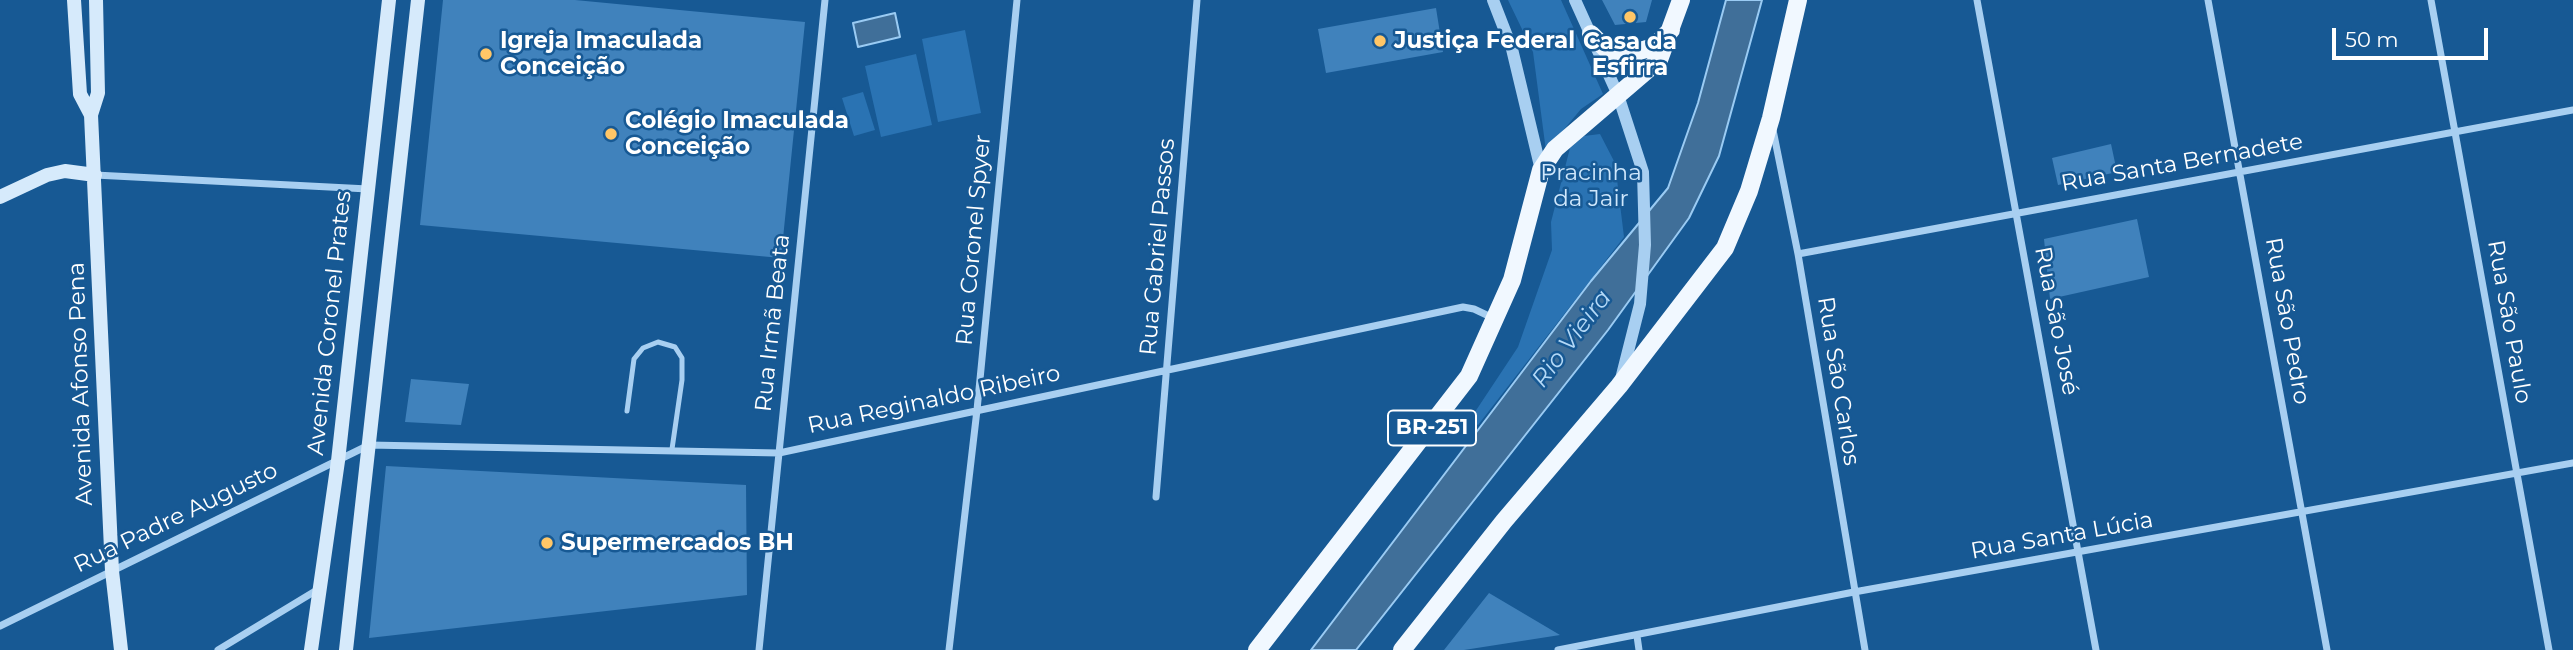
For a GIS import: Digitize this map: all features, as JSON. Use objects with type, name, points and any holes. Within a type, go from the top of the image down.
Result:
[{"type":"main road","name":"Avenida Afonso Pena","points":[[74,0],[80,94],[91,115]]},
{"type":"main road","name":"Avenida Afonso Pena","points":[[96,0],[98,93],[91,115],[111,571],[121,650]]},
{"type":"main road","name":"Avenida Coronel Prates","points":[[311,650],[317,590],[338,461],[389,0]]},
{"type":"main road","points":[[346,650],[418,0]]},
{"type":"main road","name":"BR-251","points":[[1257,650],[1469,376],[1512,280],[1541,170],[1555,149],[1659,60],[1674,28],[1681,0]]},
{"type":"main road","points":[[1404,649],[1504,521],[1619,386],[1725,248],[1749,191],[1771,118],[1798,0]]},
{"type":"main road","points":[[1591,34],[1606,49],[1623,56],[1653,47],[1674,28]]},
{"type":"main road","points":[[0,197],[47,175],[65,171],[95,175]]},
{"type":"street","name":"Rua Irmã Beata","points":[[759,650],[825,0]]},
{"type":"street","name":"Rua Coronel Spyer","points":[[949,650],[977,410],[1017,0]]},
{"type":"street","name":"Rua Gabriel Passos","points":[[1156,497],[1197,0]]},
{"type":"street","points":[[1493,0],[1513,49],[1541,170]]},
{"type":"street","points":[[1575,0],[1618,95],[1643,173],[1645,245],[1640,304],[1619,386]]},
{"type":"street","name":"Rua São José","points":[[1978,0],[2096,650]]},
{"type":"street","name":"Rua São Pedro","points":[[2208,0],[2327,650]]},
{"type":"street","name":"Rua São Paulo","points":[[2431,0],[2549,650]]},
{"type":"street","name":"Rua Santa Bernadete","points":[[1798,254],[2573,110]]},
{"type":"street","name":"Rua São Carlos","points":[[1771,118],[1798,254],[1865,650]]},
{"type":"street","points":[[95,175],[368,189]]},
{"type":"street","name":"Rua Reginaldo Ribeiro","points":[[369,445],[779,453],[1463,307],[1474,309],[1496,320]]},
{"type":"street","name":"Rua Padre Augusto","points":[[0,626],[369,445]]},
{"type":"street","name":"Rua Santa Lúcia","points":[[1558,650],[1854,592],[2573,463]]},
{"type":"street","points":[[218,650],[317,590]]},
{"type":"street","points":[[1637,635],[1639,650]]},
{"type":"lane","points":[[627,411],[634,359],[643,348],[658,342],[675,347],[682,358],[682,380],[672,449]]},
{"type":"green space","points":[[1508,0],[1561,0],[1603,94],[1581,109],[1546,151],[1533,52]]},
{"type":"green space","points":[[965,30],[981,113],[938,122],[922,39]]},
{"type":"green space","points":[[916,54],[932,125],[881,137],[865,66]]},
{"type":"green space","points":[[863,92],[875,130],[854,136],[842,98]]},
{"type":"green space","name":"Pracinha da Jair","points":[[1600,134],[1615,163],[1624,237],[1478,425],[1469,421],[1518,347],[1552,250],[1551,222],[1570,148],[1584,136]]},
{"type":"water","name":"Rio Vieira","points":[[1726,0],[1762,0],[1719,156],[1689,218],[1608,330],[1356,650],[1311,650],[1591,281],[1668,188],[1698,103]]},
{"type":"water","points":[[895,13],[900,37],[858,47],[853,23]]},
{"type":"building","name":"Colégio Imaculada Conceição","points":[[443,0],[575,0],[805,22],[781,258],[420,225]]},
{"type":"building","points":[[1602,0],[1652,0],[1646,22],[1615,25]]},
{"type":"building","name":"Justiça Federal","points":[[1436,8],[1443,52],[1326,73],[1318,29]]},
{"type":"building","points":[[2111,144],[2117,172],[2058,185],[2052,158]]},
{"type":"building","points":[[2137,219],[2149,277],[2050,299],[2044,239]]},
{"type":"building","points":[[411,379],[469,384],[461,425],[405,422]]},
{"type":"building","points":[[386,466],[746,485],[747,595],[369,638]]},
{"type":"building","points":[[1489,593],[1560,635],[1464,650],[1444,650]]},
{"type":"place","name":"Casa da Esfirra","points":[[1630,17]]},
{"type":"place","name":"Justiça Federal","points":[[1380,41]]},
{"type":"place","name":"Igreja Imaculada Conceição","points":[[486,54]]},
{"type":"place","name":"Colégio Imaculada Conceição","points":[[611,134]]},
{"type":"place","name":"Supermercados BH","points":[[547,543]]}]
